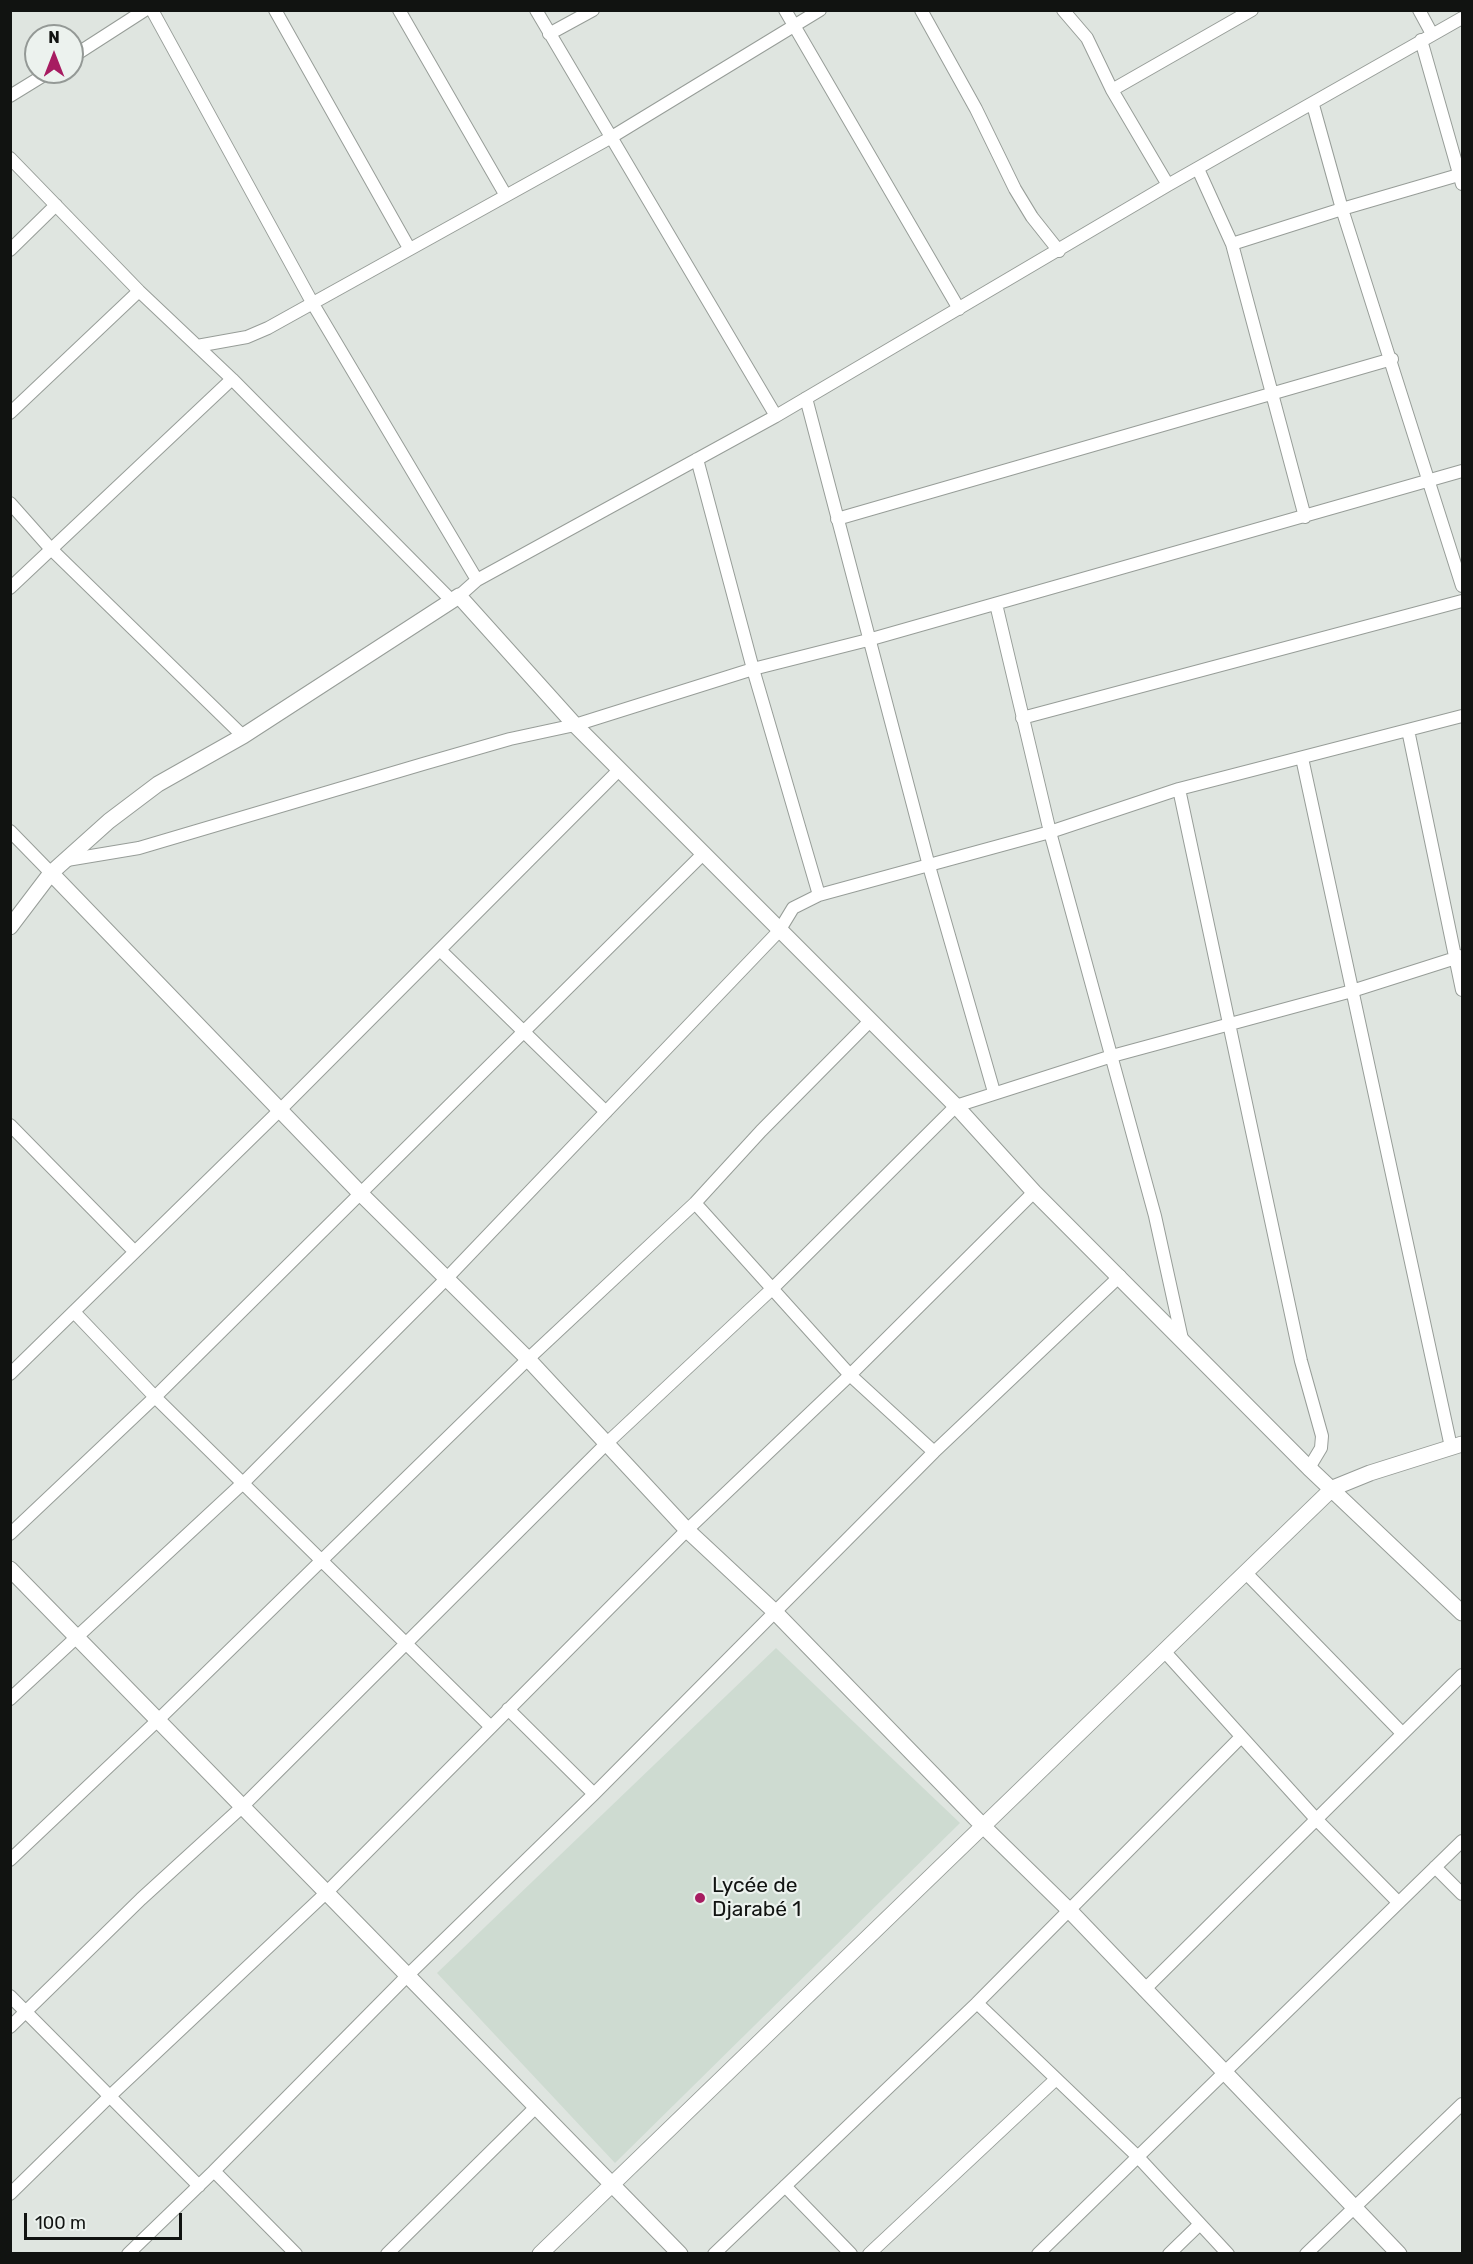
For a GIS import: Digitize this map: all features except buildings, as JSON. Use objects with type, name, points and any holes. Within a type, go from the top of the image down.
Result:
[{"type":"street","points":[[84,49],[145,10]]},
{"type":"street","points":[[152,10],[313,304],[477,580]]},
{"type":"street","points":[[275,10],[410,248]]},
{"type":"street","points":[[399,10],[505,194]]},
{"type":"street","points":[[536,10],[776,416]]},
{"type":"street","points":[[549,34],[593,10]]},
{"type":"street","points":[[785,10],[959,309]]},
{"type":"street","points":[[197,346],[247,337],[313,304],[505,194],[610,138],[820,10]]},
{"type":"street","points":[[921,10],[976,109],[1015,189],[1032,217],[1059,251]]},
{"type":"street","points":[[1063,10],[1087,38],[1112,90],[1168,185]]},
{"type":"street","points":[[1112,90],[1252,10]]},
{"type":"street","points":[[1232,244],[1342,208],[1462,178],[1419,10]]},
{"type":"street","points":[[10,927],[51,873],[109,821],[158,784],[243,736],[456,598],[477,580],[776,416],[1168,185],[1313,105],[1462,18]]},
{"type":"street","points":[[10,96],[29,84]]},
{"type":"street","points":[[1313,105],[1342,208],[1392,359],[1462,586]]},
{"type":"street","points":[[10,158],[139,291],[456,598],[575,726],[704,853],[869,1022],[956,1106],[1034,1192],[1309,1468],[1333,1488],[1462,1613]]},
{"type":"street","points":[[1198,169],[1232,244],[1274,393],[1305,517]]},
{"type":"street","points":[[10,250],[56,205]]},
{"type":"street","points":[[10,413],[139,291]]},
{"type":"street","points":[[837,519],[1392,359]]},
{"type":"street","points":[[10,588],[232,379]]},
{"type":"street","points":[[806,398],[929,866],[994,1092]]},
{"type":"street","points":[[697,459],[753,669],[819,895]]},
{"type":"street","points":[[67,860],[139,848],[510,739],[575,726],[753,669],[868,640],[1462,471]]},
{"type":"street","points":[[10,503],[50,548],[243,736]]},
{"type":"street","points":[[1022,718],[1462,601]]},
{"type":"street","points":[[996,604],[1050,832],[1155,1216],[1182,1339]]},
{"type":"street","points":[[10,1699],[75,1636],[244,1482],[446,1279],[779,931],[793,908],[819,895],[1050,832],[1179,789],[1462,716]]},
{"type":"street","points":[[1408,730],[1459,957],[1462,990]]},
{"type":"street","points":[[540,2253],[1333,1488],[1456,1445],[1352,992],[1302,758]]},
{"type":"street","points":[[10,1374],[279,1110],[619,770]]},
{"type":"street","points":[[1179,789],[1301,1361],[1322,1436],[1321,1448],[1309,1468]]},
{"type":"street","points":[[10,831],[360,1193],[528,1359],[687,1530],[774,1611],[983,1826],[1069,1910],[1223,2073],[1399,2253]]},
{"type":"street","points":[[10,1534],[154,1396],[704,853]]},
{"type":"street","points":[[440,950],[606,1112]]},
{"type":"street","points":[[10,2027],[243,1806],[607,1443],[774,1288],[956,1106],[1112,1056],[1352,992],[1459,957]]},
{"type":"street","points":[[10,1860],[158,1720],[528,1359],[695,1203],[761,1131],[869,1022]]},
{"type":"street","points":[[10,1125],[134,1251]]},
{"type":"street","points":[[10,2194],[110,2096],[327,1892],[687,1530],[850,1375],[1034,1192]]},
{"type":"street","points":[[695,1203],[850,1375],[934,1452]]},
{"type":"street","points":[[128,2253],[199,2186],[409,1974],[594,1794],[934,1452],[1120,1276]]},
{"type":"street","points":[[74,1312],[154,1396],[491,1727]]},
{"type":"street","points":[[10,1569],[680,2253]]},
{"type":"street","points":[[1246,1573],[1402,1733]]},
{"type":"street","points":[[1165,1652],[1316,1819],[1397,1901]]},
{"type":"street","points":[[1144,1990],[1462,1675]]},
{"type":"street","points":[[508,1709],[594,1794]]},
{"type":"street","points":[[714,2253],[977,2003],[1240,1737]]},
{"type":"street","points":[[1038,2253],[1462,1840]]},
{"type":"street","points":[[1435,1867],[1462,1894]]},
{"type":"street","points":[[10,1996],[199,2186]]},
{"type":"street","points":[[977,2003],[1138,2157],[1228,2253]]},
{"type":"street","points":[[868,2253],[1055,2080]]},
{"type":"street","points":[[1306,2253],[1357,2208],[1462,2104]]},
{"type":"street","points":[[387,2253],[537,2106]]},
{"type":"street","points":[[214,2171],[296,2253]]},
{"type":"street","points":[[785,2186],[851,2253]]},
{"type":"street","points":[[1169,2253],[1200,2224]]},
{"type":"shaded area","name":"Lycée de Djarabé 1","points":[[776,1648],[960,1823],[615,2163],[437,1973]]},
{"type":"place","name":"Lycée de Djarabé 1","points":[[700,1898]]}]
